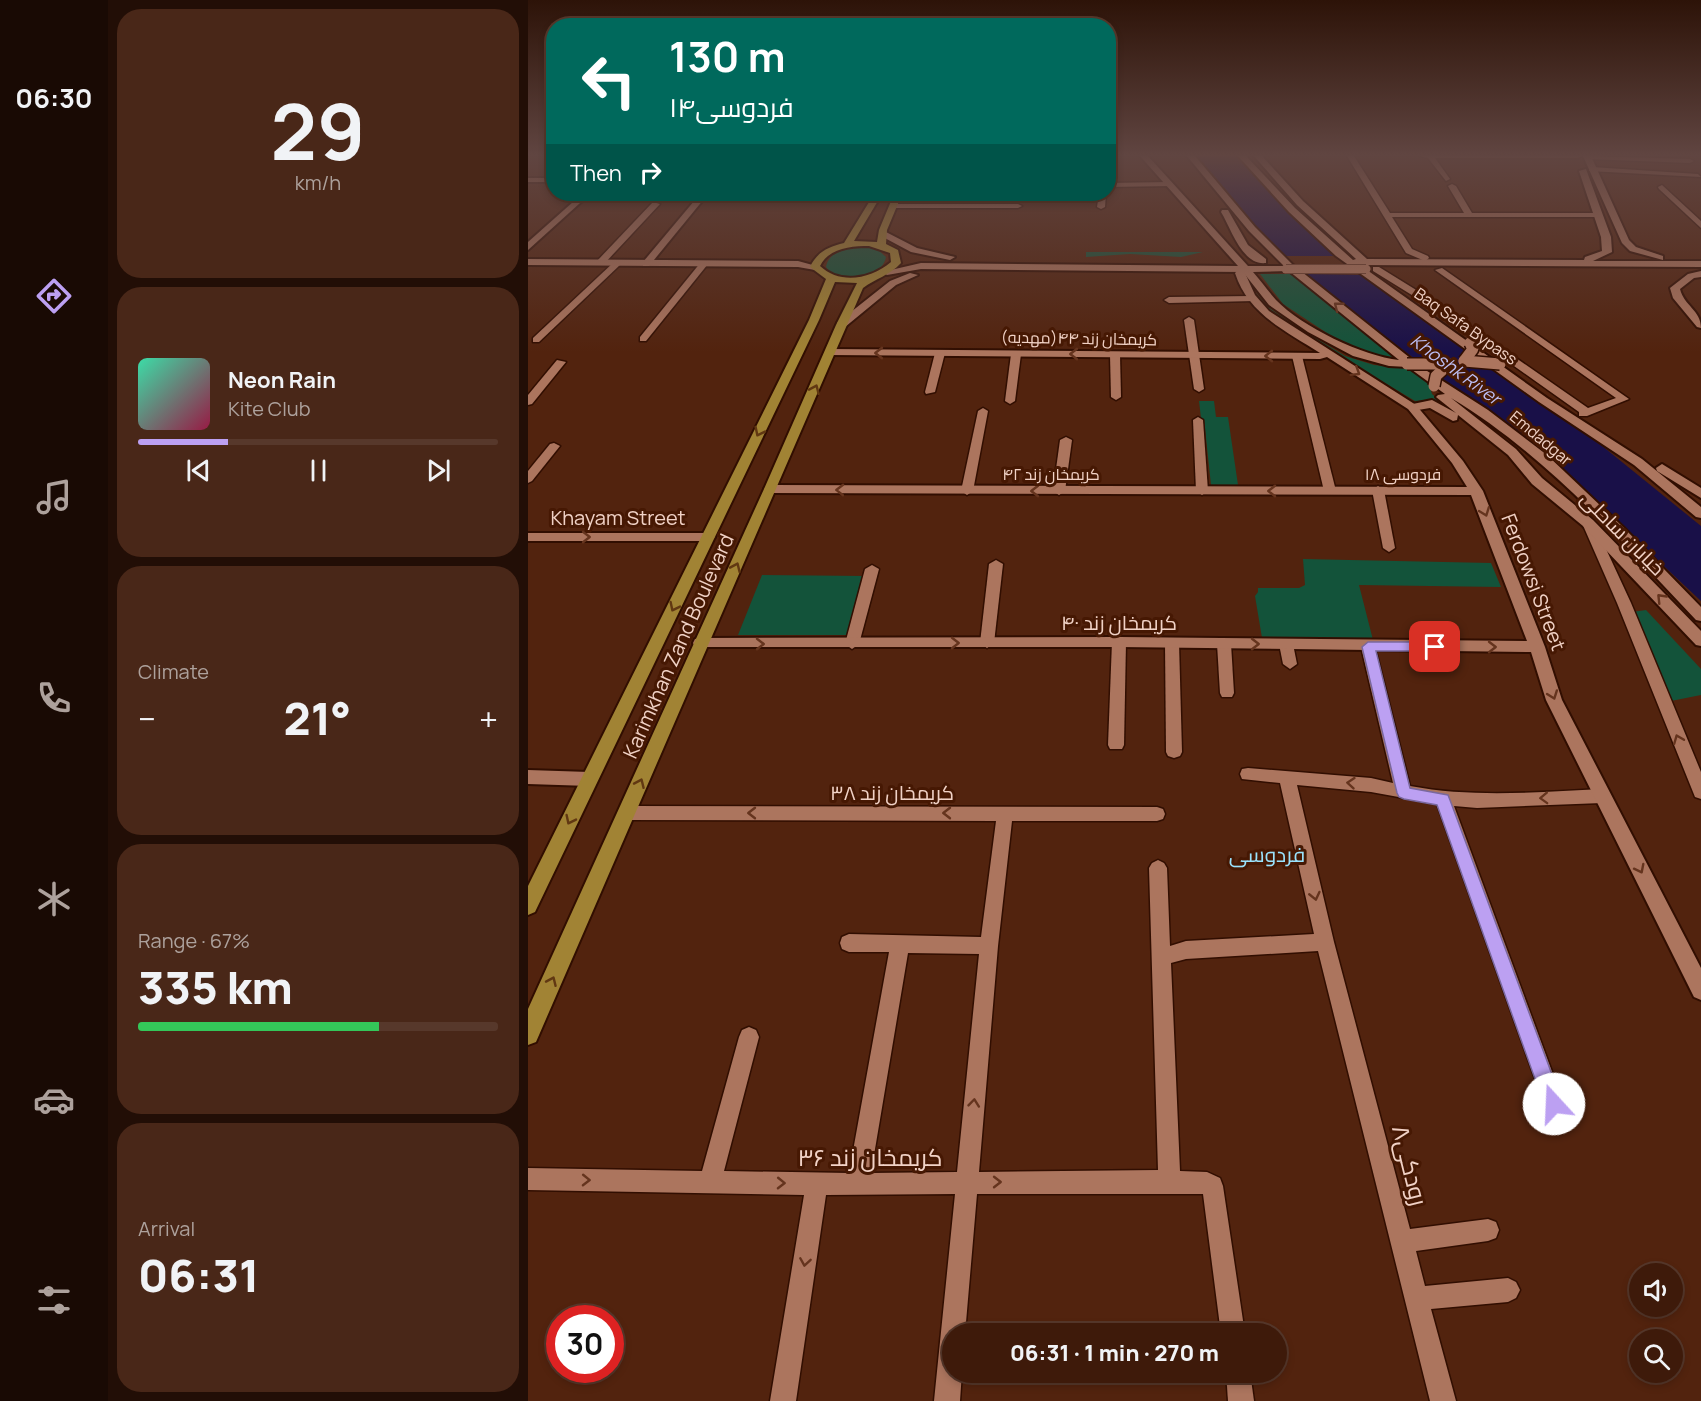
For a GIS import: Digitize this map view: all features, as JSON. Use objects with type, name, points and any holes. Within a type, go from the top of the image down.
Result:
[{"type":"main road","points":[[528,247],[556,221]]},
{"type":"main road","points":[[646,264],[681,221]]},
{"type":"main road","points":[[848,244],[862,221]]},
{"type":"main road","points":[[882,245],[888,221]]},
{"type":"main road","points":[[1202,221],[1273,303],[1344,350],[1375,361],[1407,364],[1449,364],[1464,361],[1500,364],[1518,371],[1559,400],[1584,413],[1701,494]]},
{"type":"main road","points":[[1232,221],[1248,253],[1263,261],[1282,265]]},
{"type":"main road","name":"Emdadgar","points":[[1246,221],[1269,247],[1313,286],[1452,394],[1484,413],[1542,458],[1618,530],[1701,616]]},
{"type":"main road","name":"Baq Safa Bypass","points":[[1304,221],[1339,254],[1543,400],[1594,432],[1684,498],[1701,514]]},
{"type":"main road","points":[[1321,221],[1349,246],[1366,266],[1463,333],[1473,349],[1464,361]]},
{"type":"main road","points":[[1600,221],[1608,248],[1612,252],[1623,256],[1632,254],[1633,249]]},
{"type":"main road","points":[[1616,221],[1633,249],[1684,264]]},
{"type":"main road","points":[[1211,231],[1224,233],[1236,227]]},
{"type":"main road","points":[[884,234],[914,250],[935,256],[1081,264]]},
{"type":"main road","points":[[815,267],[826,253],[848,244],[882,245],[895,252],[897,259]]},
{"type":"main road","points":[[1349,246],[1388,255],[1425,258],[1441,266],[1516,272],[1701,273]]},
{"type":"main road","points":[[1575,264],[1601,255],[1608,248]]},
{"type":"main road","points":[[897,259],[1035,262]]},
{"type":"main road","points":[[887,272],[897,259]]},
{"type":"main road","points":[[1242,265],[1263,261]]},
{"type":"main road","points":[[528,262],[798,264],[815,267],[822,275],[831,279],[850,280],[870,278],[887,272],[921,266],[1701,264]]},
{"type":"main road","points":[[1510,263],[1516,272]]},
{"type":"main road","name":"Ferdowsi Street","points":[[1242,265],[1240,273],[1243,285],[1251,299],[1265,313],[1412,407],[1457,460],[1476,491],[1537,647],[1554,700],[1701,990]]},
{"type":"main road","points":[[829,320],[903,278],[921,273],[976,267]]},
{"type":"main road","points":[[1701,273],[1691,276],[1675,288],[1677,296],[1701,325]]},
{"type":"main road","name":"Karimkhan Zand Boulevard","points":[[528,906],[708,537],[829,320],[859,286],[870,278]]},
{"type":"main road","name":"Karimkhan Zand Boulevard","points":[[528,1034],[830,352],[831,279]]},
{"type":"main road","name":"کریمخان زند ۴۴(مهدیه)","points":[[830,352],[1194,356],[1327,354]]},
{"type":"main road","name":"خیابان ساحلی","points":[[1449,364],[1436,376],[1434,386],[1447,402],[1512,452],[1537,481],[1588,523],[1701,641]]},
{"type":"main road","points":[[1452,394],[1535,461],[1588,523]]},
{"type":"main road","points":[[1412,407],[1432,404],[1472,429],[1537,481]]},
{"type":"main road","points":[[1594,432],[1653,462]]},
{"type":"main road","points":[[1675,477],[1684,498]]},
{"type":"main road","name":"کریمخان زند ۴۲","points":[[771,489],[1330,491]]},
{"type":"main road","name":"فردوسی ۱۸","points":[[1330,491],[1476,491]]},
{"type":"main road","name":"Khayam Street","points":[[528,537],[708,537]]},
{"type":"main road","name":"کریمخان زند ۴۰","points":[[701,643],[1119,642],[1368,647],[1537,647]]},
{"type":"main road","points":[[528,777],[589,779]]},
{"type":"street","points":[[600,264],[640,221]]},
{"type":"street","points":[[1392,221],[1409,251],[1425,258]]},
{"type":"street","points":[[536,340],[617,264]]},
{"type":"street","points":[[643,339],[704,264]]},
{"type":"street","points":[[1366,266],[1431,303],[1584,413],[1624,399],[1441,266]]},
{"type":"street","points":[[1169,300],[1251,299]]},
{"type":"street","points":[[1190,320],[1199,389]]},
{"type":"street","points":[[528,331],[546,331]]},
{"type":"street","points":[[930,392],[940,353]]},
{"type":"street","points":[[1010,401],[1016,354]]},
{"type":"street","points":[[1115,355],[1116,397]]},
{"type":"street","points":[[1297,356],[1330,491]]},
{"type":"street","points":[[528,402],[561,362]]},
{"type":"street","points":[[967,491],[983,411]]},
{"type":"street","points":[[1198,420],[1202,491]]},
{"type":"street","points":[[1059,491],[1066,440]]},
{"type":"street","points":[[528,479],[554,446]]},
{"type":"street","points":[[1378,490],[1389,548]]},
{"type":"street","points":[[1588,523],[1701,792]]},
{"type":"street","points":[[987,643],[996,564]]},
{"type":"street","points":[[852,644],[872,569]]},
{"type":"street","points":[[1116,745],[1119,642]]},
{"type":"street","points":[[1172,643],[1174,752]]},
{"type":"street","points":[[1224,644],[1227,693]]},
{"type":"street","points":[[1286,644],[1290,664]]},
{"type":"street","points":[[1368,647],[1404,793]]},
{"type":"street","points":[[1248,774],[1371,785],[1443,800],[1477,801],[1602,796]]},
{"type":"street","name":"رودکی۸","points":[[1287,777],[1325,942],[1443,1401]]},
{"type":"street","points":[[1443,800],[1554,1104]]},
{"type":"street","name":"کریمخان زند ۳۸","points":[[627,813],[1158,814]]},
{"type":"street","points":[[954,1323],[989,946],[1005,813]]},
{"type":"street","points":[[1158,868],[1169,1180]]},
{"type":"street","points":[[1161,957],[1186,950],[1325,942]]},
{"type":"street","points":[[849,943],[989,946]]},
{"type":"street","points":[[858,1182],[900,943]]},
{"type":"street","points":[[710,1182],[749,1037]]},
{"type":"street","name":"کریمخان زند ۳۶","points":[[528,1179],[817,1184],[1169,1180],[1207,1183],[1212,1186],[1215,1197],[1232,1323]]},
{"type":"street","points":[[783,1401],[817,1184]]},
{"type":"street","points":[[1402,1242],[1488,1230]]},
{"type":"street","points":[[1417,1299],[1508,1290]]},
{"type":"street","points":[[947,1401],[949,1383]]},
{"type":"street","points":[[1239,1383],[1241,1401]]},
{"type":"green space","points":[[861,247],[877,249],[886,257],[883,265],[877,271],[849,278],[832,273],[826,267],[834,254]]},
{"type":"green space","points":[[1086,252],[1203,252],[1181,257],[1130,254],[1086,257]]},
{"type":"green space","points":[[1260,274],[1293,274],[1401,360],[1362,351],[1342,343],[1283,304]]},
{"type":"green space","points":[[1251,293],[1256,293],[1268,307],[1345,356],[1374,365],[1413,369],[1428,381],[1432,394],[1464,421],[1430,400],[1415,401],[1358,367],[1263,308]]},
{"type":"green space","points":[[1199,401],[1214,401],[1216,417],[1228,417],[1238,485],[1211,485],[1204,419],[1201,418]]},
{"type":"green space","points":[[1303,559],[1491,563],[1501,587],[1359,585],[1373,640],[1262,638],[1255,596],[1258,588],[1299,588],[1305,585]]},
{"type":"green space","points":[[762,575],[866,576],[850,635],[738,635]]},
{"type":"green space","points":[[1646,610],[1701,669],[1701,695],[1671,701],[1632,612]]},
{"type":"water","name":"Khoshk River","points":[[1250,221],[1299,221],[1334,254],[1532,399],[1596,441],[1701,526],[1701,601],[1572,480],[1312,280]]},
{"type":"pier","points":[[1280,256],[1342,256],[1366,275],[1301,274]]},
{"type":"district","name":"فردوسی","points":[[1267,854]]},
{"type":"route","points":[[1435,647],[1368,647],[1404,793],[1443,800],[1554,1104]]}]
